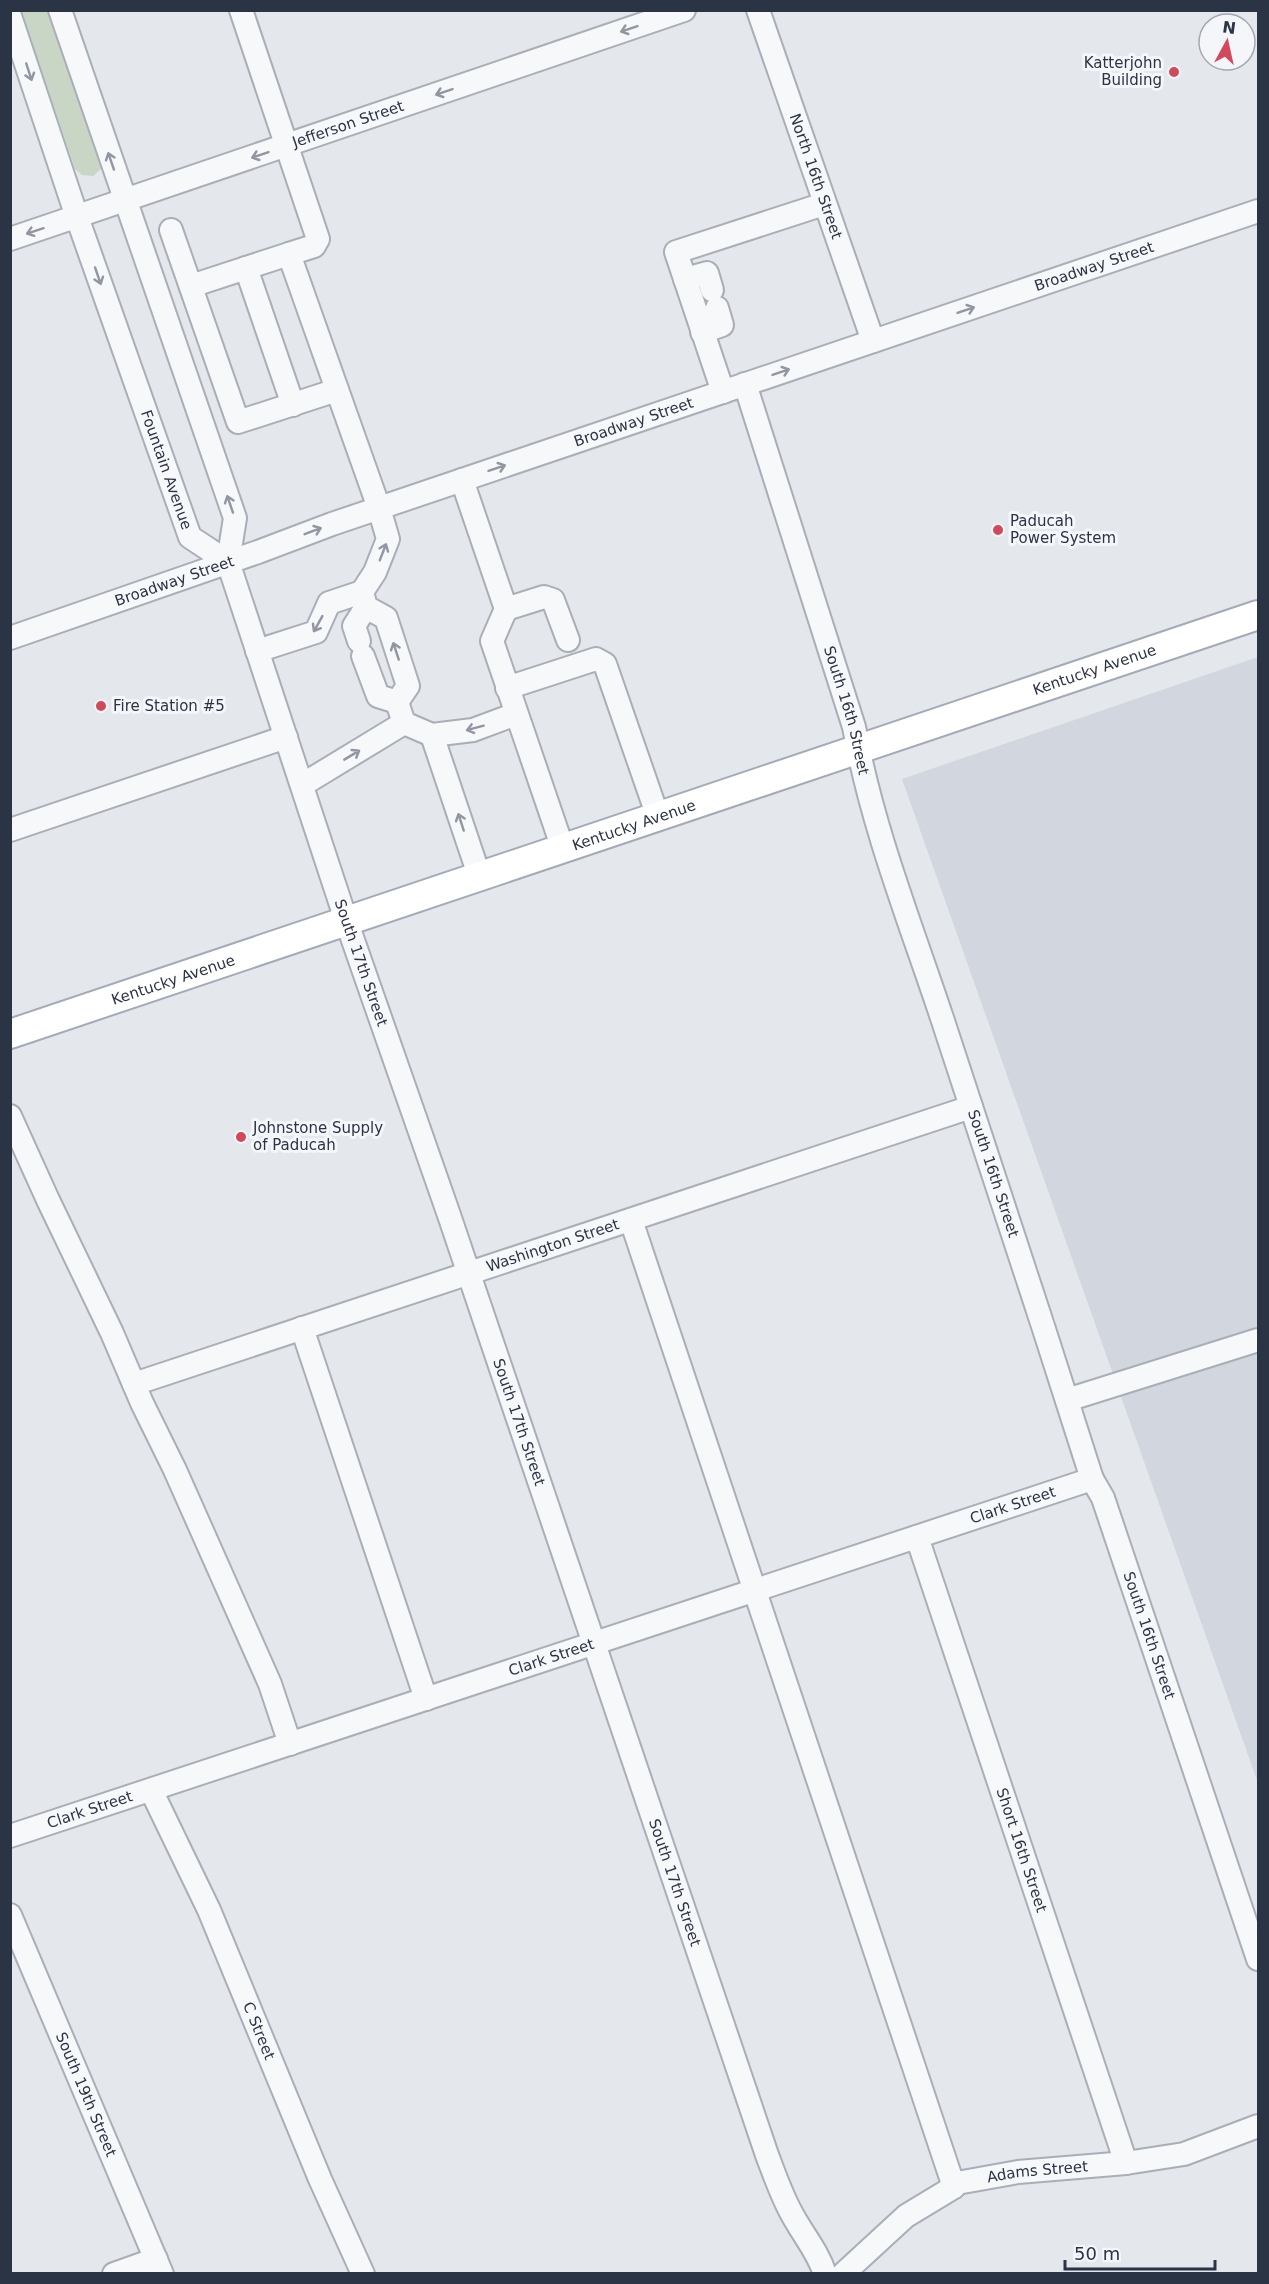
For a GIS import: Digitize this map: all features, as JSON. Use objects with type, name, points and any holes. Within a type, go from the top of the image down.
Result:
[{"type":"main road","name":"Kentucky Avenue","points":[[10,1034],[347,923],[1258,615]]},
{"type":"street","points":[[60,10],[235,518],[228,562]]},
{"type":"street","points":[[191,286],[314,246],[318,239],[241,10]]},
{"type":"street","name":"Jefferson Street","points":[[10,239],[684,10]]},
{"type":"street","name":"North 16th Street","points":[[758,10],[873,341]]},
{"type":"street","name":"Fountain Avenue","points":[[10,16],[190,537],[228,562]]},
{"type":"street","points":[[723,392],[676,252],[824,204]]},
{"type":"street","name":"Broadway Street","points":[[10,638],[379,508],[1258,211]]},
{"type":"street","points":[[145,258],[174,239],[238,422]]},
{"type":"street","points":[[289,254],[388,539],[354,626],[378,696],[432,735],[480,878]]},
{"type":"street","points":[[246,268],[293,405]]},
{"type":"street","points":[[685,279],[707,273],[722,325],[702,332]]},
{"type":"street","points":[[169,327],[201,316]]},
{"type":"street","points":[[188,383],[221,372]]},
{"type":"street","name":"South 16th Street","points":[[745,384],[851,716],[881,836],[1092,1479],[1103,1498],[1258,1959]]},
{"type":"street","points":[[205,433],[337,390]]},
{"type":"street","points":[[462,480],[506,609],[492,641],[563,849]]},
{"type":"street","name":"South 17th Street","points":[[228,562],[347,923],[779,2188],[792,2216],[820,2259],[825,2274]]},
{"type":"street","points":[[506,609],[544,597],[553,600],[567,640]]},
{"type":"street","points":[[257,651],[316,632],[329,603],[364,600],[386,618],[408,686],[401,713],[302,786]]},
{"type":"street","points":[[507,688],[596,659],[605,664],[658,817]]},
{"type":"street","points":[[432,735],[473,730],[516,714]]},
{"type":"street","points":[[10,830],[286,737]]},
{"type":"street","name":"Washington Street","points":[[134,1384],[971,1107]]},
{"type":"street","points":[[10,1116],[176,1470],[257,1653],[290,1744]]},
{"type":"street","points":[[631,1220],[954,2187]]},
{"type":"street","points":[[302,1328],[426,1699]]},
{"type":"street","points":[[1067,1401],[1258,1340]]},
{"type":"street","name":"Clark Street","points":[[10,1836],[1092,1479]]},
{"type":"street","name":"Short 16th Street","points":[[917,1537],[1126,2163]]},
{"type":"street","name":"C Street","points":[[151,1790],[209,1910],[320,2179],[363,2274]]},
{"type":"street","name":"South 19th Street","points":[[10,1915],[159,2266]]},
{"type":"street","name":"Adams Street","points":[[843,2274],[906,2216],[957,2183],[1018,2172],[1126,2163],[1184,2154],[1258,2126]]},
{"type":"street","points":[[114,2274],[159,2266]]},
{"type":"shaded area","points":[[1258,657],[1258,1783],[902,779]]},
{"type":"green space","points":[[21,11],[50,11],[102,163],[101,169],[93,176],[82,175],[75,169]]},
{"type":"place","name":"Katterjohn Building","points":[[1174,72]]},
{"type":"place","name":"Paducah Power System","points":[[998,530]]},
{"type":"place","name":"Fire Station #5","points":[[101,706]]},
{"type":"place","name":"Johnstone Supply of Paducah","points":[[241,1137]]}]
